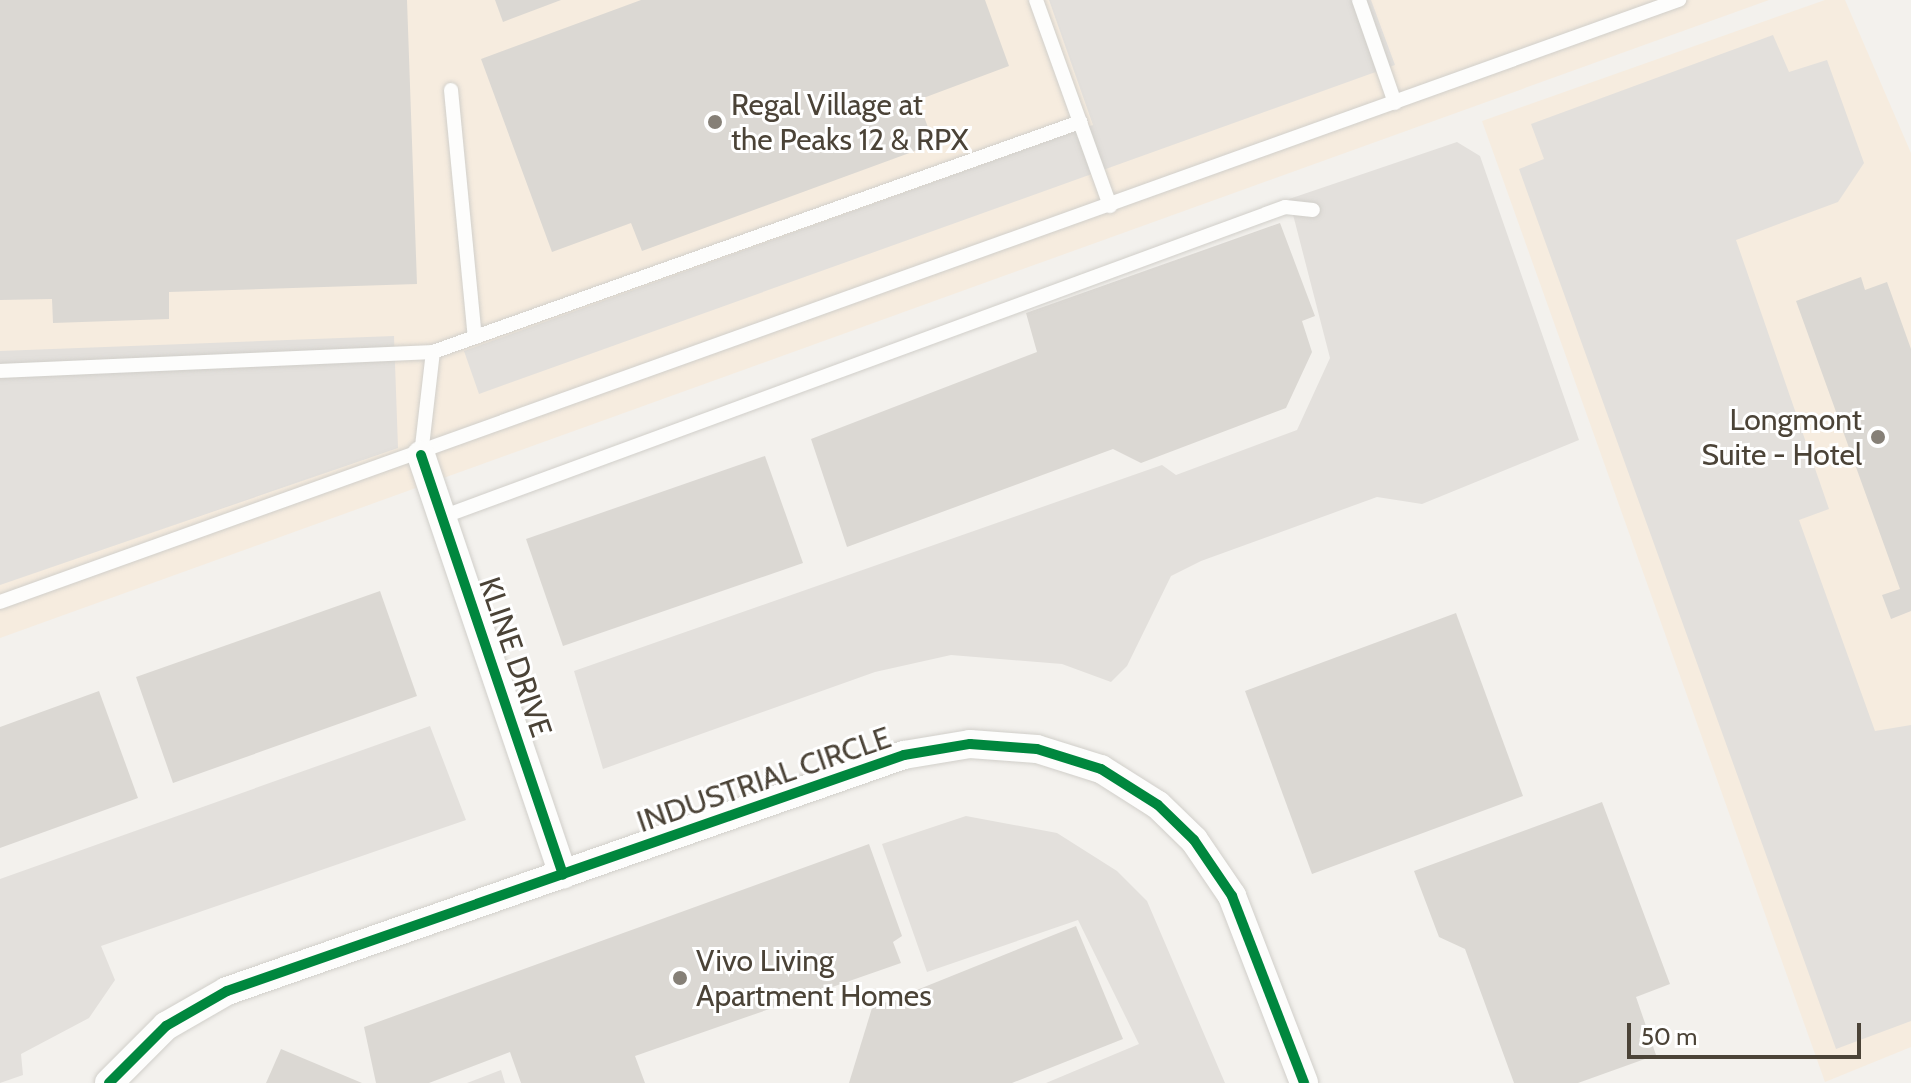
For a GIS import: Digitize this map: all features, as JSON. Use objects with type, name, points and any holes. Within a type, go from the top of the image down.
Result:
[{"type":"street","name":"KLINE DRIVE","points":[[421,455],[563,875]]},
{"type":"street","name":"INDUSTRIAL CIRCLE","points":[[109,1083],[166,1026],[227,991],[904,755],[970,744],[1037,749],[1101,769],[1158,805],[1194,840],[1232,896],[1304,1083]]},
{"type":"lane","points":[[1036,0],[1110,206]]},
{"type":"lane","points":[[1359,0],[1395,103]]},
{"type":"lane","points":[[0,602],[421,455],[1679,0]]},
{"type":"lane","points":[[451,90],[475,337]]},
{"type":"lane","points":[[0,371],[433,352],[1080,122]]},
{"type":"lane","points":[[442,517],[1285,207],[1313,210]]},
{"type":"lane","points":[[421,455],[433,352]]},
{"type":"shaded area","points":[[0,0],[1769,0],[0,638]]},
{"type":"shaded area","points":[[1049,0],[1371,0],[1395,65],[479,394],[464,351],[1093,125]]},
{"type":"shaded area","points":[[1825,0],[1845,0],[1911,153],[1911,1047],[1825,1082],[1482,121]]},
{"type":"shaded area","points":[[1773,35],[1789,72],[1827,60],[1864,163],[1838,202],[1736,240],[1829,509],[1799,520],[1875,731],[1911,725],[1911,1021],[1836,1049],[1519,169],[1544,159],[1531,124]]},
{"type":"shaded area","points":[[1457,142],[1480,156],[1579,440],[1422,504],[1377,497],[1201,561],[1171,576],[1127,666],[1111,682],[1062,664],[951,655],[875,672],[603,769],[574,671],[1162,465],[1176,475],[1297,430],[1330,358],[1289,199]]},
{"type":"shaded area","points":[[394,336],[398,448],[0,585],[0,351]]},
{"type":"shaded area","points":[[430,726],[466,820],[101,946],[115,980],[89,1018],[21,1054],[23,1075],[0,1083],[0,879]]},
{"type":"shaded area","points":[[966,816],[1057,833],[1117,871],[1147,901],[1225,1083],[1046,1083],[1139,1044],[1078,920],[927,972],[882,844]]},
{"type":"shaded area","points":[[501,1070],[505,1083],[467,1083]]},
{"type":"building","points":[[0,0],[407,0],[417,284],[169,292],[169,319],[53,323],[52,299],[0,300]]},
{"type":"building","points":[[495,0],[561,0],[503,22]]},
{"type":"building","name":"Regal Village at the Peaks 12 & RPX","points":[[641,0],[985,0],[1009,66],[918,100],[934,144],[642,251],[631,223],[552,252],[481,59]]},
{"type":"building","points":[[1280,223],[1315,316],[1302,321],[1312,352],[1286,408],[1141,463],[1113,449],[847,547],[811,439],[1037,352],[1026,313]]},
{"type":"building","name":"Longmont Suite - Hotel","points":[[1861,277],[1865,290],[1887,282],[1911,349],[1911,611],[1891,619],[1882,595],[1900,589],[1796,301]]},
{"type":"building","points":[[765,456],[803,563],[563,646],[526,539]]},
{"type":"building","points":[[380,591],[417,696],[173,783],[136,677]]},
{"type":"building","points":[[1456,613],[1523,796],[1312,874],[1245,691]]},
{"type":"building","points":[[99,691],[138,798],[0,848],[0,727]]},
{"type":"building","points":[[1602,802],[1670,984],[1636,997],[1656,1055],[1578,1083],[1514,1083],[1465,949],[1439,937],[1414,871]]},
{"type":"building","name":"Vivo Living Apartment Homes","points":[[869,844],[902,936],[893,942],[901,963],[635,1056],[645,1083],[521,1083],[510,1052],[429,1083],[376,1083],[364,1027]]},
{"type":"building","name":"Vivo Living Apartment Homes","points":[[1076,926],[1123,1039],[1012,1083],[849,1083],[872,1008]]},
{"type":"building","points":[[281,1049],[362,1083],[266,1083]]},
{"type":"cycle path","points":[[421,455],[563,875]]},
{"type":"cycle path","points":[[109,1083],[166,1026],[227,991],[904,755],[970,744],[1037,749],[1101,769],[1158,805],[1194,840],[1232,896],[1304,1083]]},
{"type":"place","name":"Regal Village at the Peaks 12 & RPX","points":[[715,122]]},
{"type":"place","name":"Longmont Suite - Hotel","points":[[1878,437]]},
{"type":"place","name":"Vivo Living Apartment Homes","points":[[680,978]]}]
